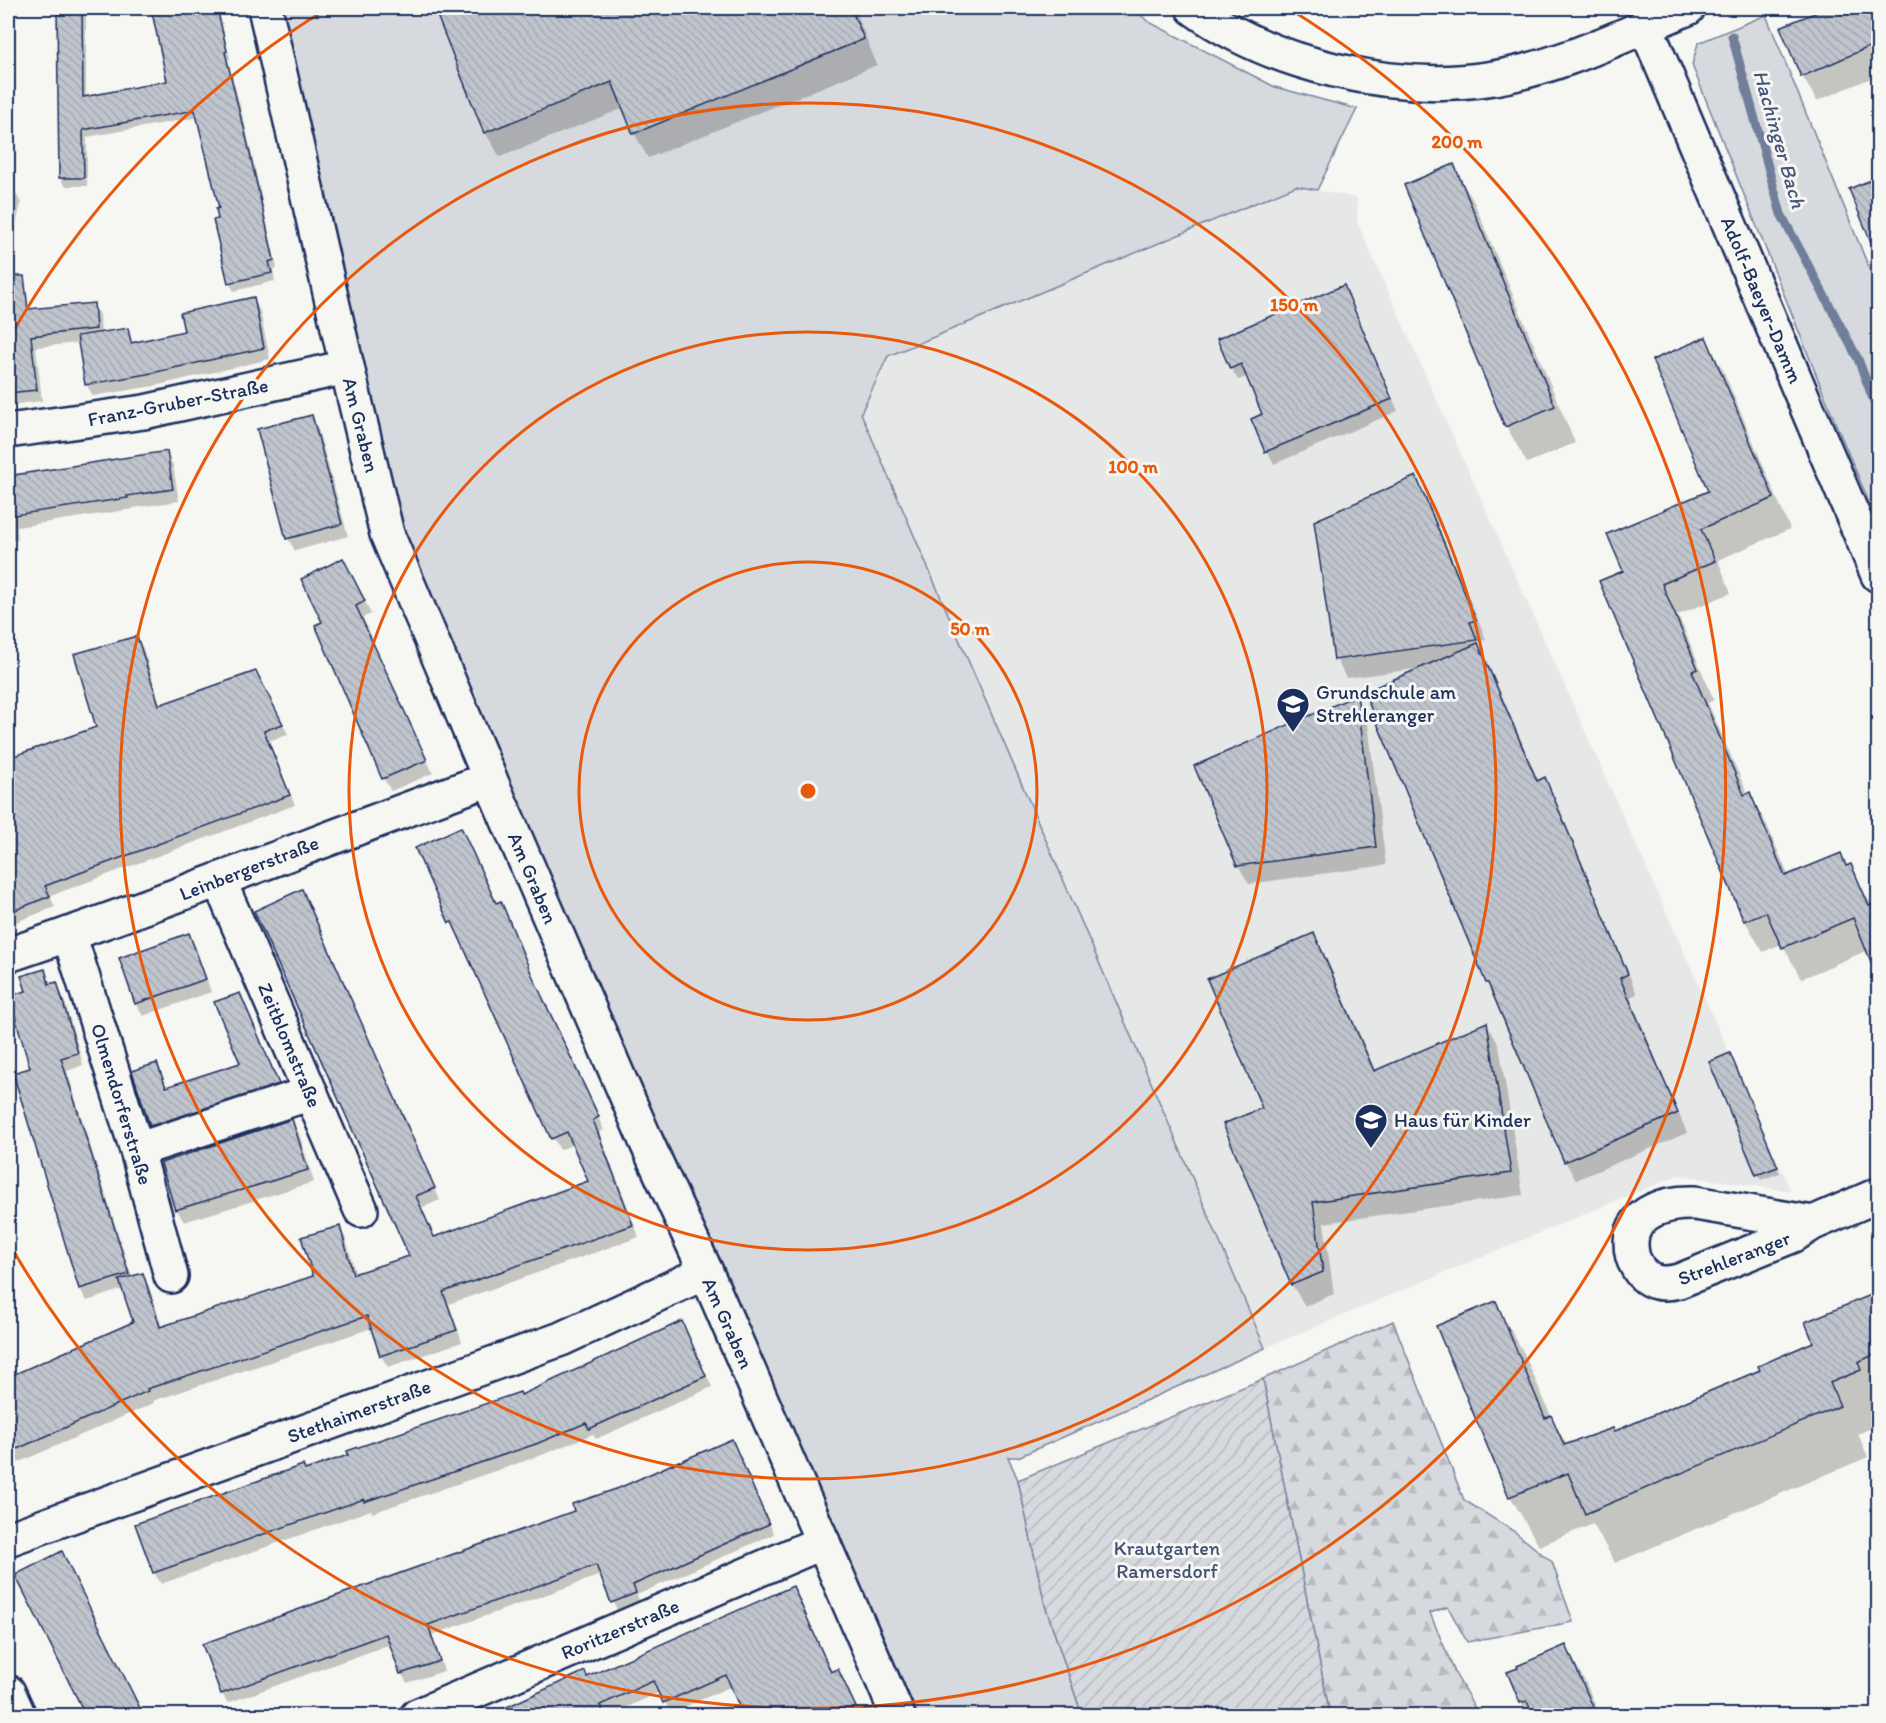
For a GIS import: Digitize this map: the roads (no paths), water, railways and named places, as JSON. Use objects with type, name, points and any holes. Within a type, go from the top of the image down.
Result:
[{"type":"street","name":"Am Graben","points":[[265,8],[346,367],[387,534],[490,779],[898,1716]]},
{"type":"street","points":[[1193,8],[1215,24],[1290,58],[1334,71],[1401,80],[1441,82],[1488,79],[1540,66],[1688,8]]},
{"type":"street","name":"Adolf-Baeyer-Damm","points":[[1645,25],[1878,575]]},
{"type":"street","name":"Franz-Gruber-Straße","points":[[8,431],[144,412],[346,367]]},
{"type":"street","name":"Leinbergerstraße","points":[[8,955],[219,880],[490,779]]},
{"type":"street","name":"Zeitblomstraße","points":[[219,880],[361,1210]]},
{"type":"street","name":"Olmendorferstraße","points":[[69,934],[137,1150],[171,1276]]},
{"type":"street","points":[[137,1150],[311,1093]]},
{"type":"street","name":"Strehleranger","points":[[1813,1223],[1679,1202],[1649,1212],[1637,1222],[1631,1233],[1633,1260],[1646,1278],[1655,1282],[1666,1283],[1695,1276],[1794,1235],[1813,1223],[1878,1195]]},
{"type":"street","name":"Stethaimerstraße","points":[[8,1539],[561,1339],[706,1272]]},
{"type":"street","name":"Roritzerstraße","points":[[417,1716],[823,1542]]},
{"type":"street","points":[[8,1692],[19,1716]]},
{"type":"waterway","name":"Hachinger Bach","points":[[1732,36],[1781,214],[1858,359],[1878,412]]},
{"type":"place","name":"Grundschule am Strehleranger","points":[[1293,733]]},
{"type":"place","name":"Haus für Kinder","points":[[1371,1149]]},
{"type":"park label","name":"Krautgarten Ramersdorf","points":[[1167,1560]]}]
